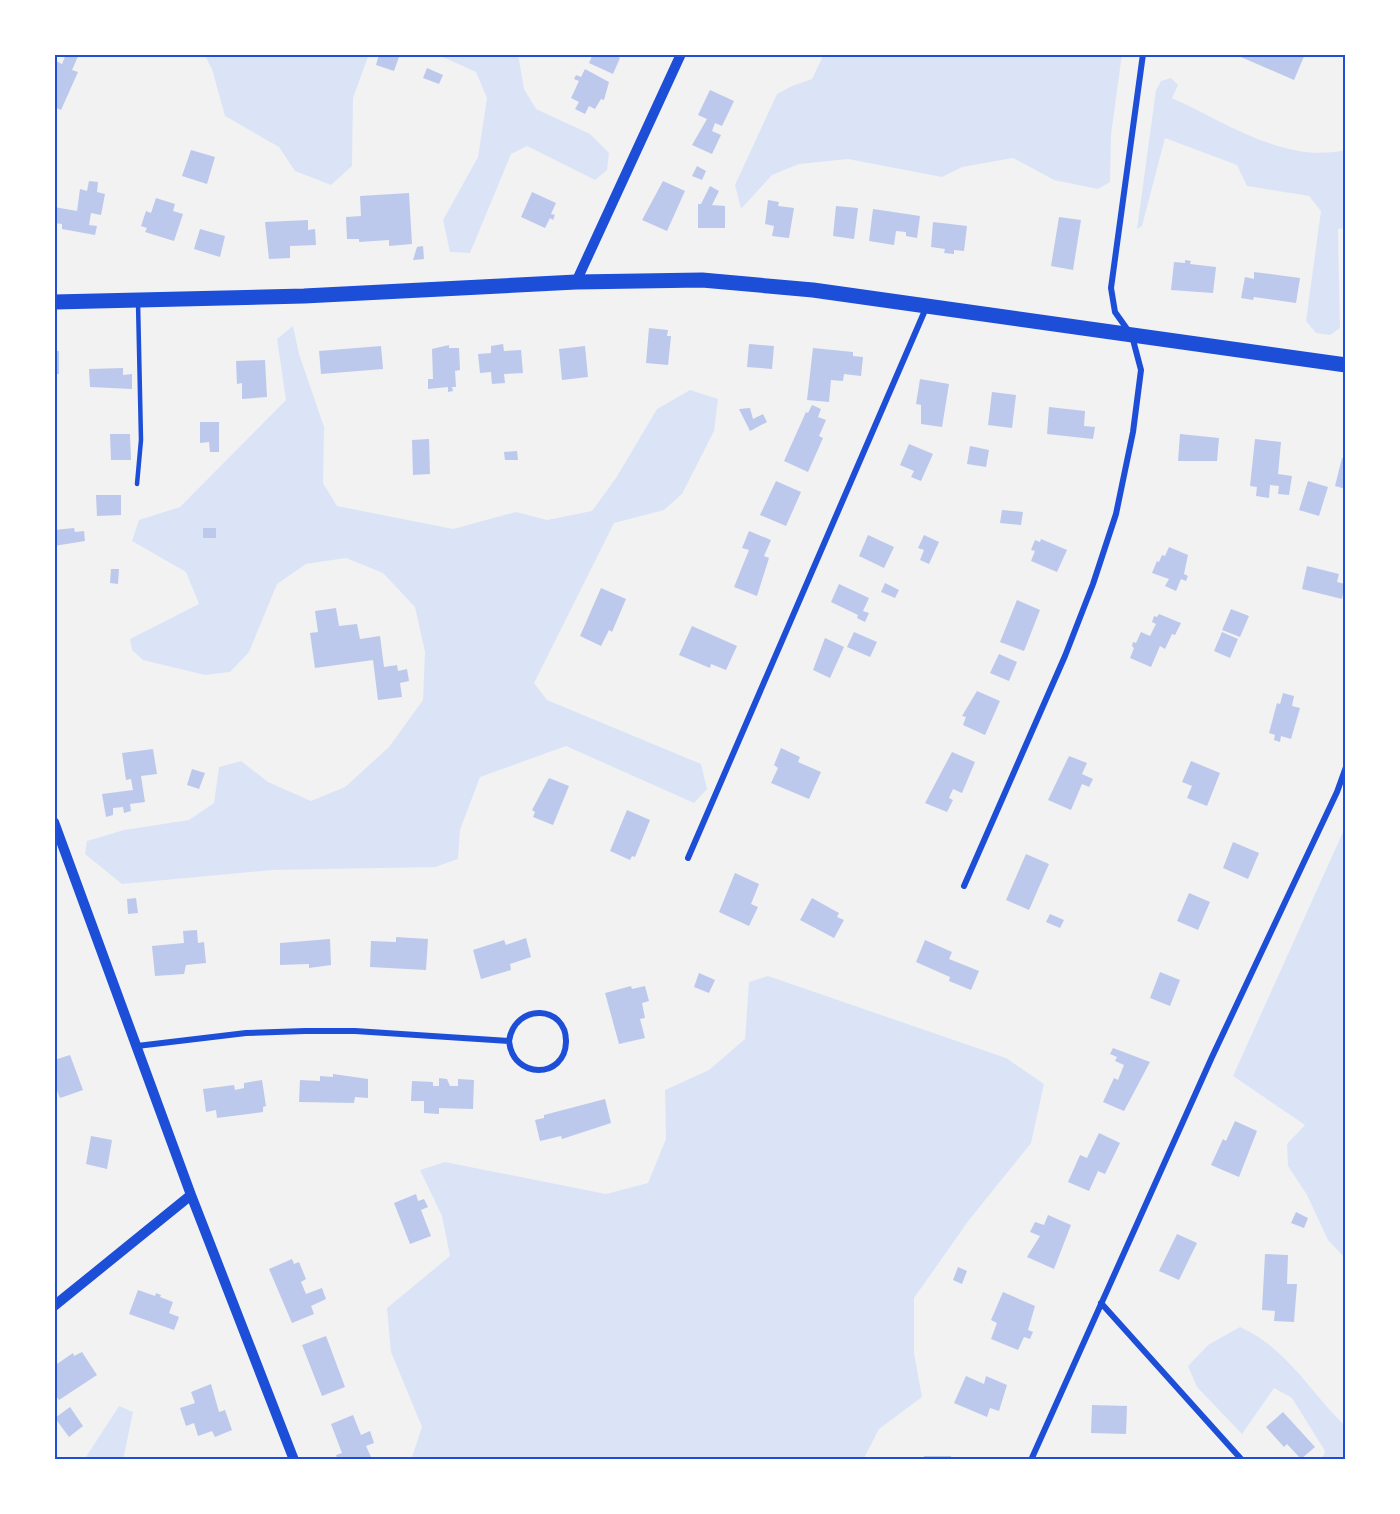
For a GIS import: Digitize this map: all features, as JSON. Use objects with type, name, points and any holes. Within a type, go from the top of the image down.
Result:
[{"type":"main road","points":[[54,302],[304,296],[674,279],[803,289],[1346,365]]},
{"type":"street","points":[[576,282],[681,54]]},
{"type":"street","points":[[964,886],[1065,656],[1109,538],[1128,459],[1141,370],[1132,336],[1115,312],[1112,288],[1143,54]]},
{"type":"street","points":[[688,858],[927,307]]},
{"type":"street","points":[[1031,1460],[1212,1057],[1338,792],[1346,767]]},
{"type":"street","points":[[54,822],[191,1195],[294,1460]]},
{"type":"street","points":[[537,1013],[555,1018],[563,1028],[567,1040],[565,1052],[558,1062],[547,1069],[535,1070],[524,1066],[515,1058],[509,1041],[512,1029],[520,1019],[537,1013]]},
{"type":"street","points":[[137,1046],[246,1033],[306,1031],[355,1031],[509,1041]]},
{"type":"street","points":[[54,1306],[191,1195]]},
{"type":"street","points":[[1101,1303],[1242,1460]]},
{"type":"lane","points":[[137,484],[141,440],[138,300]]},
{"type":"shaded area","points":[[204,54],[369,54],[353,98],[352,166],[331,185],[295,171],[279,147],[225,116],[212,69]]},
{"type":"shaded area","points":[[436,54],[518,54],[524,89],[536,109],[590,134],[609,153],[607,170],[595,180],[527,146],[511,154],[470,253],[450,252],[443,220],[478,157],[487,98],[476,72]]},
{"type":"shaded area","points":[[824,54],[1122,54],[1111,135],[1110,182],[1098,189],[1054,180],[1013,158],[962,167],[942,177],[848,159],[799,164],[772,175],[741,209],[735,185],[777,94],[812,79]]},
{"type":"shaded area","points":[[1171,78],[1178,85],[1172,98],[1234,129],[1278,146],[1301,151],[1323,153],[1346,150],[1346,228],[1338,229],[1340,328],[1330,335],[1316,333],[1306,321],[1321,211],[1309,196],[1247,186],[1237,165],[1165,138],[1142,226],[1137,229],[1156,90],[1161,81]]},
{"type":"shaded area","points":[[293,326],[299,354],[324,427],[323,483],[337,506],[453,529],[516,512],[547,520],[592,511],[616,478],[657,409],[690,390],[718,399],[714,431],[682,494],[664,510],[614,523],[534,683],[547,700],[701,764],[707,789],[694,803],[566,746],[480,777],[460,830],[458,859],[435,867],[273,870],[122,884],[85,854],[87,841],[124,830],[189,820],[214,803],[219,767],[241,761],[268,782],[311,801],[345,787],[389,747],[423,700],[425,652],[415,607],[383,573],[346,558],[306,564],[277,584],[249,652],[230,672],[205,675],[143,660],[132,650],[130,639],[199,604],[186,572],[132,541],[139,520],[180,507],[286,400],[277,339]]},
{"type":"shaded area","points":[[1343,832],[1346,833],[1346,1259],[1328,1240],[1307,1195],[1288,1166],[1287,1144],[1305,1125],[1233,1076]]},
{"type":"shaded area","points":[[768,976],[1006,1058],[1044,1084],[1031,1143],[969,1220],[914,1298],[914,1353],[922,1397],[879,1429],[863,1460],[411,1460],[422,1427],[391,1352],[387,1308],[450,1256],[442,1216],[420,1170],[445,1162],[606,1194],[648,1183],[666,1139],[665,1090],[709,1070],[745,1039],[749,982]]},
{"type":"shaded area","points":[[1240,1327],[1271,1346],[1285,1358],[1346,1427],[1346,1460],[1322,1460],[1325,1451],[1292,1398],[1274,1388],[1242,1434],[1197,1387],[1188,1366],[1208,1345]]},
{"type":"shaded area","points":[[119,1406],[133,1412],[123,1460],[84,1460]]},
{"type":"building","points":[[66,54],[79,54],[72,70],[78,72],[61,110],[54,107],[54,60],[62,64]]},
{"type":"building","points":[[379,54],[399,57],[394,71],[376,65]]},
{"type":"building","points":[[593,54],[612,54],[620,58],[613,74],[589,63]]},
{"type":"building","points":[[1234,54],[1305,54],[1294,80]]},
{"type":"building","points":[[427,68],[443,75],[439,84],[423,78]]},
{"type":"building","points":[[585,69],[609,82],[604,100],[601,99],[595,109],[589,106],[585,114],[575,109],[579,102],[571,98],[579,81],[574,79],[576,75],[581,77]]},
{"type":"building","points":[[710,90],[734,101],[722,126],[715,123],[712,131],[721,135],[712,154],[692,145],[707,119],[698,115]]},
{"type":"building","points":[[191,150],[215,157],[207,184],[182,176]]},
{"type":"building","points":[[697,166],[706,171],[702,180],[692,176]]},
{"type":"building","points":[[89,181],[98,182],[97,192],[105,194],[101,215],[91,213],[89,225],[97,226],[95,235],[62,229],[62,224],[54,223],[54,207],[77,211],[80,189],[87,191]]},
{"type":"building","points":[[663,181],[685,191],[667,231],[642,220]]},
{"type":"building","points":[[710,186],[719,191],[712,205],[725,206],[725,228],[698,228],[698,204],[701,204]]},
{"type":"building","points":[[532,192],[556,203],[551,214],[555,215],[553,220],[550,218],[545,228],[521,217]]},
{"type":"building","points":[[409,193],[412,244],[389,246],[389,240],[359,242],[359,239],[347,239],[346,217],[361,216],[360,196]]},
{"type":"building","points":[[156,198],[175,204],[173,211],[183,214],[174,241],[145,232],[147,228],[141,226],[146,211],[151,213]]},
{"type":"building","points":[[768,200],[779,202],[778,206],[794,208],[789,238],[772,236],[774,226],[765,224]]},
{"type":"building","points":[[836,206],[858,208],[854,239],[833,236]]},
{"type":"building","points":[[873,209],[920,216],[917,238],[906,236],[906,232],[896,231],[894,245],[869,241]]},
{"type":"building","points":[[1059,217],[1081,220],[1073,270],[1051,266]]},
{"type":"building","points":[[308,220],[308,230],[315,229],[316,245],[290,246],[290,258],[269,259],[265,222]]},
{"type":"building","points":[[933,222],[967,226],[964,251],[954,250],[954,254],[944,253],[945,249],[931,247]]},
{"type":"building","points":[[200,229],[225,236],[220,257],[194,249]]},
{"type":"building","points":[[423,246],[424,259],[413,260],[417,247]]},
{"type":"building","points":[[1185,260],[1191,261],[1190,264],[1216,267],[1213,293],[1171,290],[1174,262],[1185,263]]},
{"type":"building","points":[[1254,272],[1300,278],[1296,303],[1254,297],[1253,300],[1241,298],[1245,277],[1254,279]]},
{"type":"building","points":[[649,328],[668,330],[667,336],[671,336],[668,365],[646,363]]},
{"type":"building","points":[[503,344],[504,351],[521,350],[523,373],[504,374],[505,383],[492,384],[491,372],[480,373],[478,354],[491,353],[491,346]]},
{"type":"building","points":[[749,344],[774,346],[772,369],[747,367]]},
{"type":"building","points":[[449,345],[449,348],[459,348],[460,370],[455,371],[456,387],[452,387],[453,391],[448,392],[448,387],[428,389],[428,379],[433,379],[432,349]]},
{"type":"building","points":[[381,346],[383,369],[321,374],[319,351]]},
{"type":"building","points":[[585,346],[588,377],[562,380],[559,349]]},
{"type":"building","points":[[813,348],[853,352],[853,356],[863,357],[861,376],[844,374],[843,381],[831,380],[829,402],[807,400]]},
{"type":"building","points":[[54,351],[59,351],[59,374],[54,374]]},
{"type":"building","points":[[265,360],[267,397],[242,399],[242,383],[237,384],[236,361]]},
{"type":"building","points":[[123,368],[123,375],[132,374],[132,389],[90,387],[89,369]]},
{"type":"building","points":[[920,379],[949,384],[942,427],[921,424],[921,405],[916,404]]},
{"type":"building","points":[[992,392],[1016,395],[1012,428],[988,425]]},
{"type":"building","points":[[812,405],[821,409],[818,417],[826,420],[819,436],[823,438],[808,472],[784,461],[806,412],[808,413]]},
{"type":"building","points":[[1049,407],[1085,411],[1084,426],[1095,427],[1093,439],[1047,434]]},
{"type":"building","points":[[750,408],[753,419],[763,414],[767,422],[750,431],[739,409]]},
{"type":"building","points":[[200,422],[219,422],[219,452],[210,452],[209,442],[200,443]]},
{"type":"building","points":[[110,434],[130,434],[131,460],[111,460]]},
{"type":"building","points":[[1180,434],[1219,438],[1217,461],[1178,461]]},
{"type":"building","points":[[429,439],[430,474],[413,475],[412,440]]},
{"type":"building","points":[[1255,439],[1281,442],[1278,474],[1292,476],[1289,495],[1278,494],[1279,486],[1270,485],[1269,498],[1256,496],[1257,487],[1250,486]]},
{"type":"building","points":[[909,444],[933,454],[921,481],[911,477],[914,471],[900,465]]},
{"type":"building","points":[[970,446],[989,450],[986,467],[967,464]]},
{"type":"building","points":[[517,451],[518,460],[505,460],[504,452]]},
{"type":"building","points":[[1342,458],[1346,459],[1346,489],[1335,486]]},
{"type":"building","points":[[776,481],[801,492],[786,526],[760,515]]},
{"type":"building","points":[[1308,481],[1328,487],[1319,516],[1299,510]]},
{"type":"building","points":[[96,495],[121,495],[121,515],[97,516]]},
{"type":"building","points":[[1002,510],[1023,512],[1021,525],[1000,523]]},
{"type":"building","points":[[74,528],[75,532],[84,531],[85,541],[54,546],[54,530]]},
{"type":"building","points":[[203,528],[216,528],[216,538],[203,538]]},
{"type":"building","points":[[749,531],[771,540],[764,556],[769,558],[757,596],[734,587],[749,550],[742,548]]},
{"type":"building","points":[[868,535],[894,547],[884,568],[859,556]]},
{"type":"building","points":[[924,535],[939,542],[929,564],[920,560],[924,550],[918,548]]},
{"type":"building","points":[[1041,539],[1067,550],[1057,572],[1031,561],[1035,551],[1031,550],[1035,540],[1040,542]]},
{"type":"building","points":[[1169,547],[1188,555],[1184,574],[1188,576],[1186,581],[1181,579],[1176,591],[1165,586],[1169,579],[1152,573],[1157,561],[1159,562],[1162,555],[1165,556]]},
{"type":"building","points":[[1307,566],[1339,574],[1337,582],[1345,584],[1342,599],[1302,589]]},
{"type":"building","points":[[111,569],[119,569],[118,584],[110,583]]},
{"type":"building","points":[[885,583],[899,590],[895,598],[881,592]]},
{"type":"building","points":[[839,584],[869,598],[863,611],[869,613],[865,622],[857,618],[858,615],[831,602]]},
{"type":"building","points":[[601,588],[626,599],[612,632],[609,630],[601,646],[580,636]]},
{"type":"building","points":[[1017,600],[1040,610],[1024,651],[1000,642]]},
{"type":"building","points":[[336,608],[339,626],[357,624],[360,639],[380,636],[384,667],[397,665],[398,671],[407,669],[409,681],[400,683],[402,697],[378,700],[373,660],[315,668],[310,633],[318,632],[315,611]]},
{"type":"building","points":[[1231,609],[1249,616],[1240,637],[1222,630]]},
{"type":"building","points":[[1159,614],[1181,623],[1175,635],[1172,634],[1165,649],[1160,646],[1151,667],[1130,658],[1134,648],[1133,642],[1136,643],[1141,632],[1150,636],[1156,624],[1152,622],[1154,616],[1157,617]]},
{"type":"building","points":[[692,626],[737,646],[726,670],[711,664],[710,668],[679,655]]},
{"type":"building","points":[[854,632],[877,642],[870,657],[847,647]]},
{"type":"building","points":[[1222,632],[1238,639],[1230,658],[1214,651]]},
{"type":"building","points":[[825,638],[844,647],[830,678],[813,670]]},
{"type":"building","points":[[999,654],[1017,662],[1009,681],[990,673]]},
{"type":"building","points":[[977,691],[1000,701],[985,735],[963,725],[966,717],[962,716]]},
{"type":"building","points":[[1283,693],[1294,696],[1292,706],[1300,708],[1291,739],[1281,736],[1280,742],[1274,740],[1275,735],[1269,733],[1277,703],[1280,704]]},
{"type":"building","points":[[781,748],[800,757],[798,762],[821,772],[809,799],[771,783],[778,768],[774,765]]},
{"type":"building","points":[[153,749],[157,774],[141,776],[145,802],[130,804],[131,811],[124,813],[123,807],[113,808],[113,815],[106,817],[102,794],[133,790],[131,779],[126,780],[122,753]]},
{"type":"building","points":[[952,752],[975,762],[962,793],[953,789],[949,798],[953,800],[947,812],[925,803]]},
{"type":"building","points":[[1069,756],[1087,763],[1082,774],[1093,779],[1089,787],[1082,784],[1071,810],[1048,800]]},
{"type":"building","points":[[1191,761],[1220,773],[1207,806],[1187,798],[1192,786],[1182,782]]},
{"type":"building","points":[[192,769],[205,773],[199,789],[187,785]]},
{"type":"building","points":[[549,778],[569,786],[553,825],[533,817],[535,812],[532,810]]},
{"type":"building","points":[[627,810],[650,820],[635,857],[632,856],[630,860],[610,851]]},
{"type":"building","points":[[1233,842],[1259,853],[1248,879],[1223,868]]},
{"type":"building","points":[[1026,854],[1049,864],[1029,910],[1006,900]]},
{"type":"building","points":[[735,873],[759,884],[751,904],[758,907],[749,926],[719,912]]},
{"type":"building","points":[[1189,893],[1210,902],[1198,930],[1177,921]]},
{"type":"building","points":[[136,898],[138,913],[128,914],[127,899]]},
{"type":"building","points":[[812,898],[839,913],[837,917],[844,920],[834,938],[800,920]]},
{"type":"building","points":[[1050,914],[1064,920],[1060,928],[1046,922]]},
{"type":"building","points":[[197,930],[198,943],[204,942],[206,963],[186,965],[184,974],[155,976],[152,946],[184,943],[183,931]]},
{"type":"building","points":[[396,937],[428,939],[426,970],[370,967],[371,941],[396,942]]},
{"type":"building","points":[[526,938],[531,957],[510,964],[511,970],[481,979],[473,950],[504,940],[506,945]]},
{"type":"building","points":[[330,939],[331,965],[309,968],[309,964],[280,965],[280,943]]},
{"type":"building","points":[[925,940],[952,952],[949,959],[979,971],[971,990],[949,981],[950,977],[916,962]]},
{"type":"building","points":[[1160,972],[1180,980],[1170,1006],[1150,998]]},
{"type":"building","points":[[699,973],[715,980],[709,993],[694,987]]},
{"type":"building","points":[[631,986],[632,989],[645,986],[649,1001],[642,1003],[645,1018],[640,1019],[645,1038],[619,1044],[605,993]]},
{"type":"building","points":[[1113,1048],[1150,1062],[1124,1111],[1103,1102],[1114,1078],[1118,1080],[1124,1065],[1115,1061],[1117,1057],[1110,1054]]},
{"type":"building","points":[[70,1055],[83,1090],[60,1098],[54,1083],[54,1060]]},
{"type":"building","points":[[333,1074],[368,1079],[368,1098],[355,1097],[354,1103],[299,1102],[300,1080],[320,1081],[320,1076],[333,1077]]},
{"type":"building","points":[[439,1078],[447,1079],[450,1086],[458,1086],[458,1079],[474,1080],[473,1109],[439,1108],[439,1114],[424,1113],[424,1101],[411,1101],[412,1081],[433,1082],[433,1086],[439,1086]]},
{"type":"building","points":[[262,1080],[266,1106],[263,1107],[263,1112],[217,1118],[216,1110],[206,1112],[203,1089],[234,1085],[235,1090],[244,1088],[244,1083]]},
{"type":"building","points":[[605,1099],[611,1123],[562,1139],[561,1136],[540,1141],[535,1120],[544,1118],[544,1115]]},
{"type":"building","points":[[1235,1121],[1257,1131],[1239,1177],[1211,1165],[1223,1139],[1226,1141]]},
{"type":"building","points":[[1099,1133],[1120,1143],[1105,1174],[1098,1171],[1089,1191],[1068,1182],[1080,1155],[1087,1158]]},
{"type":"building","points":[[91,1136],[112,1140],[107,1169],[86,1164]]},
{"type":"building","points":[[416,1194],[418,1201],[424,1199],[428,1207],[421,1210],[431,1236],[410,1244],[394,1203]]},
{"type":"building","points":[[1296,1212],[1308,1218],[1304,1228],[1291,1223]]},
{"type":"building","points":[[1048,1215],[1071,1225],[1054,1269],[1027,1257],[1040,1236],[1030,1232],[1035,1222],[1044,1225]]},
{"type":"building","points":[[1177,1234],[1197,1243],[1179,1280],[1159,1271]]},
{"type":"building","points":[[1265,1254],[1288,1255],[1287,1284],[1297,1284],[1294,1322],[1274,1321],[1275,1311],[1262,1310]]},
{"type":"building","points":[[292,1259],[294,1264],[299,1262],[306,1279],[301,1282],[306,1294],[322,1288],[326,1299],[311,1306],[314,1314],[292,1323],[269,1269]]},
{"type":"building","points":[[958,1267],[967,1271],[962,1284],[953,1280]]},
{"type":"building","points":[[138,1290],[155,1296],[156,1293],[173,1302],[169,1313],[179,1317],[174,1330],[129,1314]]},
{"type":"building","points":[[1003,1292],[1035,1306],[1028,1330],[1033,1332],[1030,1339],[1024,1337],[1018,1350],[991,1339],[997,1323],[991,1320]]},
{"type":"building","points":[[326,1336],[345,1387],[322,1396],[302,1345]]},
{"type":"building","points":[[82,1352],[97,1375],[59,1400],[54,1393],[54,1366],[73,1353],[74,1356]]},
{"type":"building","points":[[966,1376],[984,1384],[986,1376],[1007,1385],[999,1411],[990,1408],[987,1417],[954,1403]]},
{"type":"building","points":[[211,1384],[219,1412],[225,1410],[232,1430],[215,1437],[212,1431],[198,1436],[194,1423],[186,1426],[180,1408],[195,1403],[191,1392]]},
{"type":"building","points":[[1092,1405],[1127,1406],[1126,1434],[1091,1433]]},
{"type":"building","points":[[70,1407],[83,1426],[69,1437],[55,1418]]},
{"type":"building","points":[[1283,1412],[1315,1447],[1301,1459],[1287,1444],[1284,1447],[1266,1427]]},
{"type":"building","points":[[353,1415],[361,1435],[370,1431],[374,1443],[366,1446],[371,1457],[363,1460],[338,1460],[336,1455],[342,1453],[331,1424]]},
{"type":"building","points":[[924,1456],[951,1456],[951,1460],[924,1460]]}]
